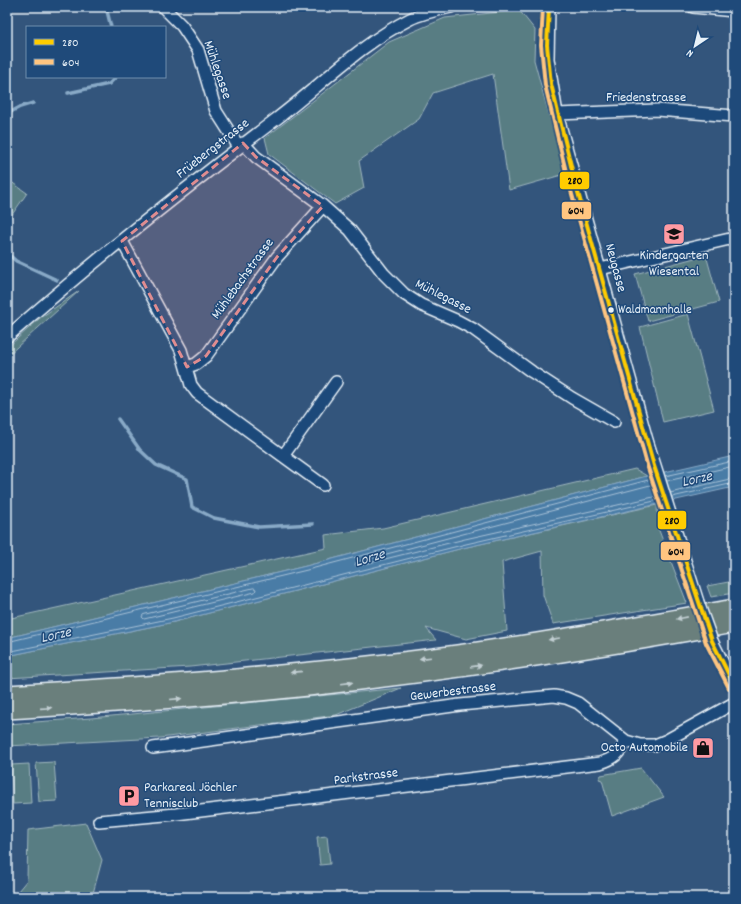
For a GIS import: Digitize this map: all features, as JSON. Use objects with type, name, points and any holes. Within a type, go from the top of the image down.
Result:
[{"type":"highway","points":[[7,694],[206,681],[456,654],[602,632],[734,608]]},
{"type":"highway","points":[[7,710],[151,701],[332,684],[565,654],[734,624]]},
{"type":"street","name":"Mühlegasse","points":[[163,7],[182,26],[198,50],[216,111],[241,145],[323,206],[350,230],[384,274],[404,294],[421,305],[473,329],[532,372],[572,398],[614,422]]},
{"type":"street","points":[[409,7],[411,18]]},
{"type":"street","name":"Früebergstrasse","points":[[7,337],[122,241],[352,58],[411,18],[450,7]]},
{"type":"street","name":"Neugasse","points":[[549,7],[548,59],[557,114],[654,466],[712,641],[734,686]]},
{"type":"street","points":[[693,7],[734,11]]},
{"type":"street","name":"Friedenstrasse","points":[[557,114],[657,110],[734,116]]},
{"type":"street","name":"Mühlebachstrasse","points":[[186,367],[196,364],[206,356],[276,257],[323,206]]},
{"type":"street","points":[[600,269],[734,238]]},
{"type":"street","points":[[122,241],[180,350],[191,385],[197,393],[323,485]]},
{"type":"street","points":[[283,456],[336,382]]},
{"type":"street","name":"Gewerbestrasse","points":[[153,748],[460,705],[554,696],[566,698],[578,703],[626,741],[640,745],[655,745],[734,704]]},
{"type":"street","name":"Parkstrasse","points":[[99,821],[192,813],[600,763],[612,760],[620,753],[626,741]]},
{"type":"highlighted area","points":[[243,143],[256,157],[323,206],[277,257],[206,356],[187,367],[122,241]]},
{"type":"green space","points":[[519,10],[535,30],[534,60],[565,174],[509,190],[493,74],[433,93],[419,119],[359,161],[364,188],[335,204],[269,154],[265,138],[389,42],[445,18]]},
{"type":"green space","points":[[7,179],[27,193],[7,222]]},
{"type":"green space","points":[[706,255],[719,302],[648,321],[635,274]]},
{"type":"green space","points":[[79,291],[7,356],[7,348],[40,318]]},
{"type":"green space","points":[[688,314],[714,410],[663,422],[640,327]]},
{"type":"green space","points":[[635,469],[647,476],[306,566],[7,638],[7,619],[326,548],[325,535],[383,528]]},
{"type":"green space","points":[[657,505],[658,528],[687,603],[553,624],[543,595],[542,551],[502,562],[507,631],[466,639],[426,628],[436,640],[190,667],[7,678],[7,656],[174,622],[467,547]]},
{"type":"green space","points":[[734,581],[734,593],[711,597],[707,586]]},
{"type":"green space","points":[[401,688],[336,715],[160,738],[7,746],[7,724],[91,718]]},
{"type":"green space","points":[[54,762],[57,801],[39,802],[36,763]]},
{"type":"green space","points":[[29,764],[31,803],[13,804],[11,765]]},
{"type":"green space","points":[[641,768],[664,797],[612,816],[602,780],[599,779],[601,775]]},
{"type":"green space","points":[[86,823],[102,860],[92,897],[13,897],[27,880],[28,830]]},
{"type":"green space","points":[[327,836],[330,864],[320,865],[317,837]]},
{"type":"water","name":"Lorze","points":[[734,456],[734,487],[467,547],[174,622],[7,656],[7,638],[306,566],[647,476]]},
{"type":"waterway","points":[[106,7],[111,26]]},
{"type":"waterway","points":[[68,93],[109,84],[115,78]]},
{"type":"waterway","points":[[7,114],[20,107],[33,103]]},
{"type":"waterway","points":[[7,253],[16,261],[57,280]]},
{"type":"waterway","points":[[118,419],[140,450],[156,465],[187,479],[192,507],[214,518],[259,527],[313,524]]},
{"type":"transit line","name":"604","points":[[543,7],[541,45],[545,85],[568,180],[648,468],[706,643],[729,688]]},
{"type":"transit line","name":"280","points":[[549,7],[547,45],[551,84],[574,178],[654,466],[712,641],[734,685]]},
{"type":"place","name":"Kindergarten Wiesental","points":[[674,234]]},
{"type":"place","name":"Waldmannhalle","points":[[611,310]]},
{"type":"place","name":"Octo Automobile","points":[[703,748]]},
{"type":"place","name":"Parkareal Jöchler Tennisclub","points":[[129,796]]}]
